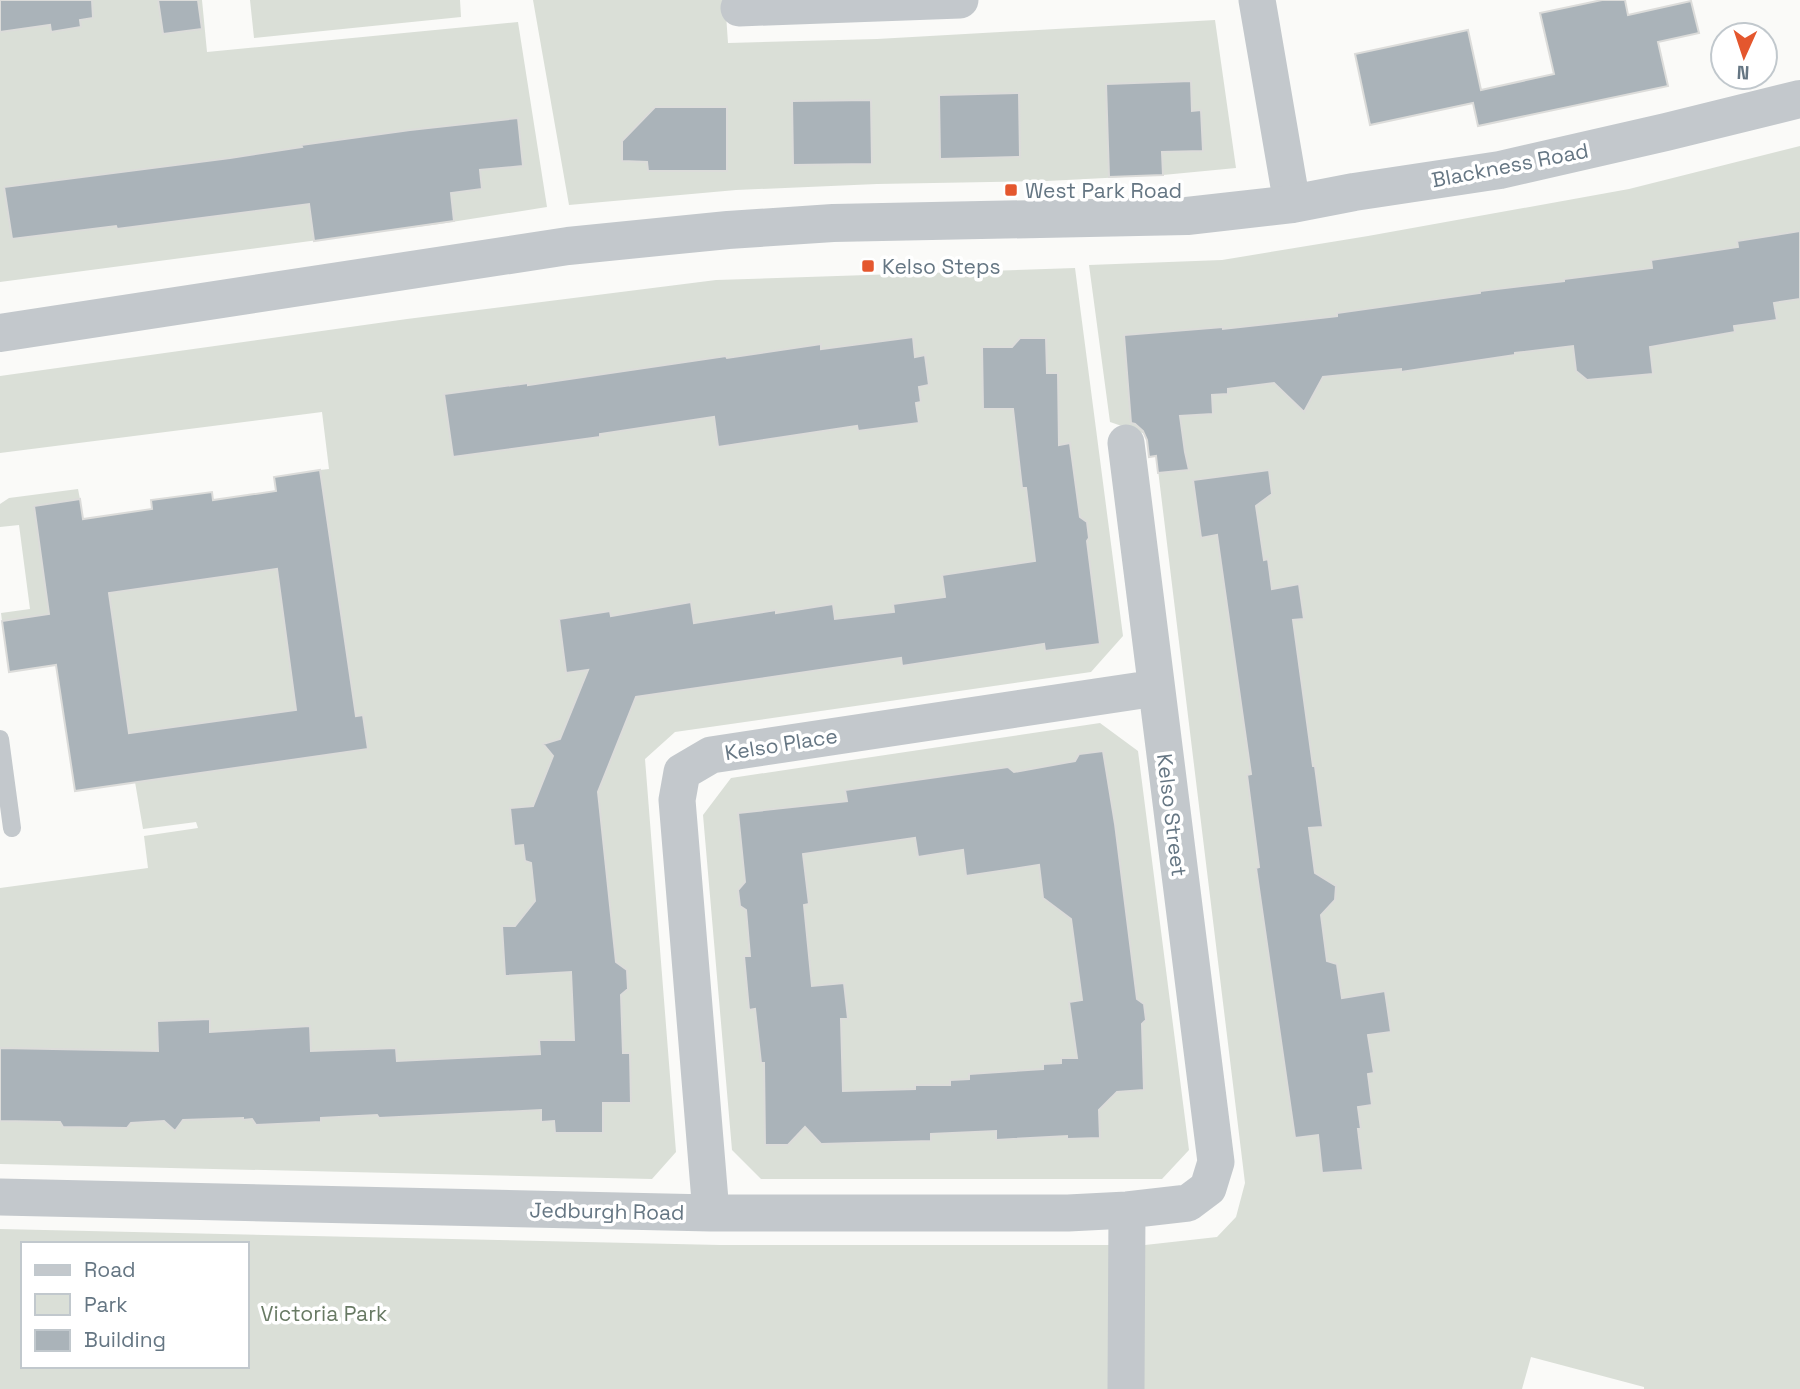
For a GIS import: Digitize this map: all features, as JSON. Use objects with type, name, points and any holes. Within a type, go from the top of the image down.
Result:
[{"type":"street","points":[[739,8],[960,0]]},
{"type":"street","points":[[1257,0],[1292,204]]},
{"type":"street","name":"Blackness Road","points":[[0,333],[568,246],[728,230],[833,223],[1188,216],[1292,204],[1500,170],[1800,99]]},
{"type":"street","name":"Kelso Street","points":[[1125,443],[1216,1162],[1209,1188]]},
{"type":"street","name":"Kelso Place","points":[[711,1213],[677,800],[682,772],[711,755],[1156,688]]},
{"type":"street","name":"Jedburgh Road","points":[[0,1197],[711,1213],[1068,1213],[1188,1203],[1209,1188]]},
{"type":"street","points":[[1126,1389],[1127,1210]]},
{"type":"lane","points":[[0,739],[12,828]]},
{"type":"green space","points":[[0,0],[202,0],[207,52],[518,22],[547,207],[439,224],[0,282]]},
{"type":"green space","points":[[250,0],[460,0],[461,17],[254,38]]},
{"type":"green space","points":[[533,0],[725,0],[728,43],[877,39],[1215,20],[1236,168],[1047,181],[736,190],[569,205]]},
{"type":"green space","name":"Victoria Park","points":[[1800,146],[1800,1389],[1644,1389],[1531,1357],[1522,1389],[0,1389],[0,1229],[720,1245],[1145,1245],[1217,1237],[1236,1217],[1245,1183],[1154,437],[1110,422],[1089,265],[1222,260],[1629,189]]},
{"type":"green space","points":[[1075,268],[1123,636],[1091,672],[675,732],[645,759],[676,1152],[652,1179],[0,1164],[0,888],[148,868],[144,836],[198,828],[196,822],[143,829],[135,782],[368,748],[363,716],[356,716],[320,470],[329,469],[322,412],[0,453],[0,376],[407,319],[716,280]]},
{"type":"green space","points":[[78,489],[80,499],[34,506],[49,614],[2,621],[1,613],[30,609],[19,525],[0,527],[0,504],[9,498]]},
{"type":"green space","points":[[277,569],[296,710],[129,733],[109,593]]},
{"type":"green space","points":[[1100,723],[1138,751],[1189,1150],[1162,1179],[761,1179],[732,1150],[703,815],[731,778]]},
{"type":"building","points":[[0,0],[92,0],[93,18],[80,20],[81,27],[51,32],[50,25],[0,32]]},
{"type":"building","points":[[158,0],[198,0],[202,29],[163,34]]},
{"type":"building","points":[[1602,0],[1625,0],[1628,15],[1691,1],[1699,33],[1658,42],[1668,86],[1478,126],[1473,103],[1370,125],[1355,54],[1468,30],[1481,90],[1554,74],[1540,13]]},
{"type":"building","points":[[1191,81],[1192,111],[1201,110],[1203,151],[1162,152],[1163,175],[1109,177],[1106,84]]},
{"type":"building","points":[[1019,93],[1020,157],[940,159],[939,95]]},
{"type":"building","points":[[871,100],[872,164],[793,165],[792,101]]},
{"type":"building","points":[[655,107],[727,107],[727,171],[648,171],[647,162],[622,161],[622,141]]},
{"type":"building","points":[[518,118],[523,166],[480,170],[482,189],[451,193],[454,221],[314,241],[309,204],[117,229],[116,226],[12,239],[4,187],[230,158],[410,130]]},
{"type":"building","points":[[1800,231],[1800,299],[1774,303],[1777,320],[1734,326],[1735,332],[1650,347],[1653,374],[1587,380],[1576,371],[1573,346],[1401,372],[1401,369],[1323,377],[1304,412],[1274,383],[1228,389],[1228,394],[1212,395],[1213,414],[1180,416],[1189,470],[1158,473],[1156,456],[1149,457],[1143,431],[1131,423],[1124,335],[1223,329],[1337,316],[1337,313],[1480,291],[1652,268],[1651,260],[1738,247],[1737,241]]},
{"type":"building","points":[[913,337],[915,357],[925,355],[929,385],[919,387],[921,402],[916,403],[919,423],[858,431],[857,426],[718,447],[714,417],[600,434],[600,437],[453,457],[444,394],[528,385],[821,344],[821,349]]},
{"type":"building","points":[[1020,338],[1046,338],[1047,373],[1058,373],[1059,445],[1070,443],[1080,517],[1087,522],[1100,644],[1045,651],[1044,644],[902,666],[901,658],[636,697],[598,792],[616,962],[627,970],[628,989],[621,995],[623,1053],[630,1053],[631,1103],[603,1103],[603,1133],[555,1133],[554,1121],[541,1122],[541,1110],[379,1118],[377,1115],[321,1118],[321,1122],[256,1125],[252,1119],[243,1118],[183,1120],[175,1131],[164,1121],[131,1123],[127,1128],[63,1127],[60,1122],[0,1121],[0,1048],[158,1051],[157,1021],[210,1019],[210,1032],[310,1026],[311,1051],[396,1048],[397,1061],[540,1054],[539,1040],[574,1040],[571,972],[505,976],[502,926],[515,926],[535,901],[531,863],[525,861],[523,845],[514,846],[510,808],[533,806],[553,756],[543,744],[560,739],[588,670],[566,673],[559,619],[610,611],[611,616],[691,602],[694,623],[833,604],[835,619],[894,612],[893,604],[945,597],[942,575],[1035,561],[1026,488],[1022,488],[1013,409],[983,409],[982,347],[1012,347]]},
{"type":"building","points":[[320,470],[356,716],[363,715],[368,749],[75,791],[56,665],[9,672],[2,621],[49,614],[34,506],[80,499],[83,519],[152,509],[151,500],[212,492],[213,500],[276,491],[274,477]],"holes":[[[277,569],[296,710],[129,733],[109,593]]]},
{"type":"building","points":[[1269,470],[1272,494],[1256,506],[1264,560],[1268,559],[1272,589],[1299,584],[1304,619],[1293,620],[1323,827],[1309,828],[1315,873],[1336,886],[1335,900],[1321,915],[1327,961],[1337,964],[1342,998],[1385,991],[1391,1032],[1368,1035],[1374,1073],[1368,1074],[1372,1105],[1358,1107],[1363,1170],[1322,1173],[1318,1135],[1295,1138],[1256,868],[1259,867],[1247,775],[1251,774],[1217,535],[1201,538],[1193,480]]},
{"type":"building","points":[[1103,751],[1137,999],[1144,1004],[1146,1020],[1142,1024],[1144,1090],[1117,1092],[1099,1110],[1100,1138],[1067,1139],[1067,1136],[996,1140],[996,1131],[931,1134],[931,1141],[821,1144],[805,1127],[788,1145],[765,1145],[764,1063],[761,1063],[755,1009],[749,1010],[744,956],[750,956],[746,910],[740,906],[738,890],[745,882],[738,813],[847,801],[845,790],[1008,767],[1014,772],[1075,761],[1079,754]],"holes":[[[915,838],[918,857],[963,850],[966,876],[1039,865],[1043,898],[1071,919],[1082,1000],[1069,1002],[1077,1058],[1061,1058],[1061,1063],[1043,1064],[1043,1069],[969,1074],[969,1079],[950,1080],[950,1085],[843,1091],[841,1019],[848,1019],[844,983],[812,986],[804,905],[809,904],[803,854]]]},
{"type":"place","name":"West Park Road","points":[[1011,190]]},
{"type":"place","name":"Kelso Steps","points":[[868,266]]}]
